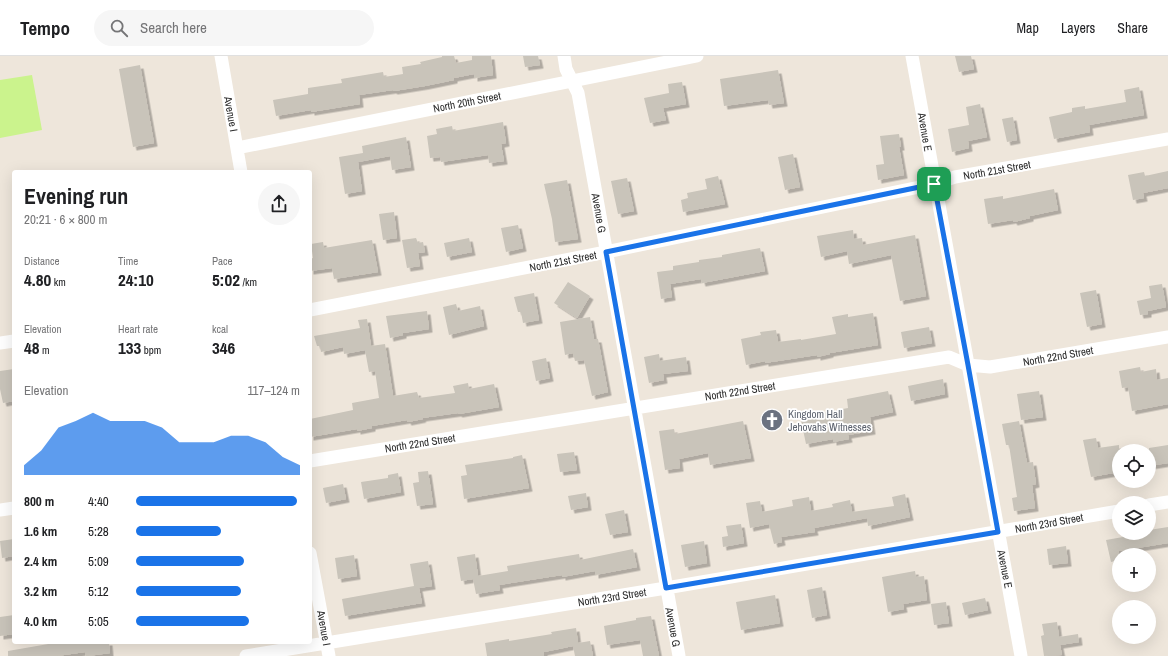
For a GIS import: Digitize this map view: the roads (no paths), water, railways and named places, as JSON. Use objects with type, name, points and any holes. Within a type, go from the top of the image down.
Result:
[{"type":"street","name":"Avenue I","points":[[221,56],[241,170]]},
{"type":"street","name":"Avenue G","points":[[564,56],[566,69],[578,94],[633,408],[679,656]]},
{"type":"street","name":"North 20th Street","points":[[237,148],[697,56]]},
{"type":"street","name":"Avenue E","points":[[912,56],[934,184],[1021,656]]},
{"type":"street","name":"North 21st Street","points":[[312,310],[606,252],[934,184],[955,177],[1168,139]]},
{"type":"street","name":"North 22nd Street","points":[[312,461],[949,357],[968,365],[990,368],[1168,336]]},
{"type":"street","points":[[0,343],[12,341]]},
{"type":"street","points":[[1156,504],[1168,502]]},
{"type":"street","points":[[0,510],[12,508]]},
{"type":"street","name":"North 23rd Street","points":[[246,656],[328,650],[666,588],[1112,512]]},
{"type":"street","name":"Avenue I","points":[[312,565],[328,650]]},
{"type":"place","name":"Kingdom Hall Jehovahs Witnesses","points":[[772,420]]}]
